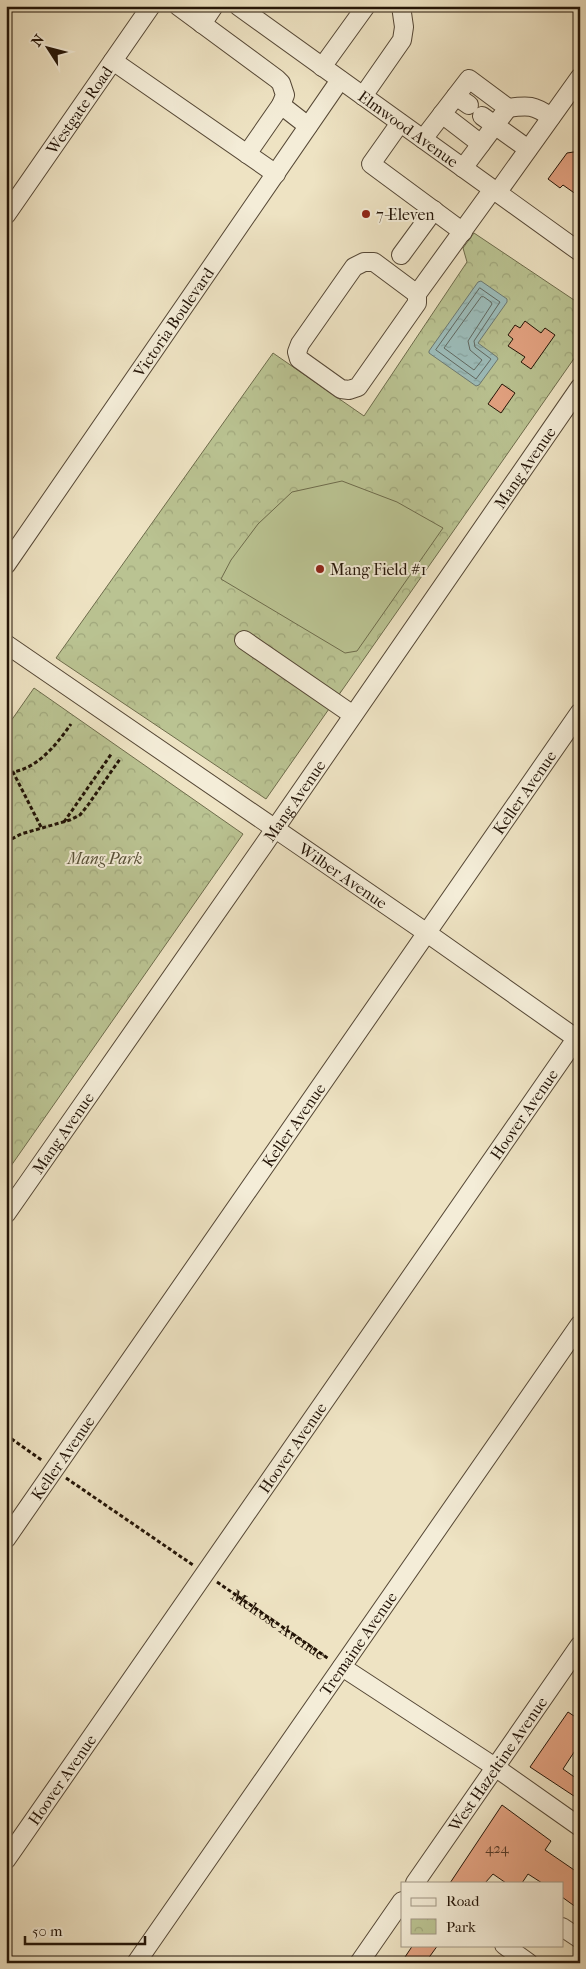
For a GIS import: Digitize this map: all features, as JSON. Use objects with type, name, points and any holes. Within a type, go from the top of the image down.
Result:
[{"type":"street","name":"Westgate Road","points":[[6,215],[151,6]]},
{"type":"street","points":[[178,6],[277,78],[281,83],[285,95],[281,105],[247,154]]},
{"type":"street","points":[[202,24],[214,6]]},
{"type":"street","points":[[322,67],[366,6]]},
{"type":"street","points":[[363,96],[402,40],[404,27],[401,6]]},
{"type":"street","name":"Elmwood Avenue","points":[[246,8],[322,67],[580,252]]},
{"type":"street","points":[[113,61],[276,174]]},
{"type":"street","points":[[417,294],[374,262],[364,262],[354,267],[300,344],[297,352],[298,359],[341,390],[358,387],[417,303],[417,294],[462,232],[528,150],[580,77]]},
{"type":"street","points":[[463,168],[481,144],[469,79],[508,108]]},
{"type":"street","name":"Victoria Boulevard","points":[[6,565],[340,80]]},
{"type":"street","points":[[281,105],[308,126]]},
{"type":"street","points":[[423,139],[442,114],[525,105],[538,108],[551,117]]},
{"type":"street","points":[[476,110],[528,150]]},
{"type":"street","points":[[442,114],[481,144]]},
{"type":"street","points":[[400,123],[371,164],[462,232]]},
{"type":"street","points":[[401,255],[434,210]]},
{"type":"street","name":"Mang Avenue","points":[[6,1214],[580,387]]},
{"type":"street","points":[[244,640],[353,715]]},
{"type":"street","name":"Wilber Avenue","points":[[6,644],[579,1038]]},
{"type":"street","name":"Keller Avenue","points":[[6,1539],[580,712]]},
{"type":"street","name":"Hoover Avenue","points":[[6,1860],[579,1038]]},
{"type":"street","name":"Tremaine Avenue","points":[[136,1963],[580,1324]]},
{"type":"street","name":"West Hazeltine Avenue","points":[[416,1882],[580,1645]]},
{"type":"street","name":"Melrose Avenue","points":[[342,1667],[495,1768],[580,1827]]},
{"type":"street","points":[[359,1963],[401,1902]]},
{"type":"street","points":[[564,1928],[580,1939]]},
{"type":"street","points":[[505,1946],[529,1963]]},
{"type":"path","points":[[41,827],[13,772],[23,770],[34,764],[58,742],[71,724]]},
{"type":"path","points":[[64,822],[112,753]]},
{"type":"path","points":[[6,842],[21,834],[64,822],[80,815],[120,759]]},
{"type":"path","name":"Melrose Avenue","points":[[6,1435],[342,1667]]},
{"type":"green space","points":[[474,233],[580,304],[580,350],[266,799],[56,658],[273,353],[364,416],[467,262],[463,248]]},
{"type":"green space","name":"Mang Field #1","points":[[342,481],[397,502],[443,528],[357,651],[345,653],[221,579],[231,560],[258,524],[292,492]]},
{"type":"green space","name":"Mang Park","points":[[34,688],[243,834],[6,1173],[6,728]]},
{"type":"water","points":[[481,281],[507,299],[507,302],[478,343],[498,359],[479,385],[476,386],[429,353],[429,351],[478,282]]},
{"type":"building","points":[[580,151],[580,197],[563,185],[560,188],[548,179],[567,153]]},
{"type":"building","points":[[525,321],[541,333],[545,328],[555,335],[531,369],[521,362],[525,357],[508,346],[513,339],[508,335],[515,325],[520,328]]},
{"type":"building","points":[[502,384],[515,393],[501,413],[488,404]]},
{"type":"building","points":[[568,1712],[580,1720],[580,1743],[563,1769],[580,1781],[580,1800],[530,1767]]},
{"type":"building","points":[[502,1805],[551,1841],[545,1850],[580,1874],[580,1910],[564,1898],[564,1882],[540,1882],[528,1874],[523,1882],[505,1882],[493,1874],[486,1882],[451,1882]]},
{"type":"building","points":[[412,1946],[437,1946],[425,1963],[401,1963]]},
{"type":"place","name":"7-Eleven","points":[[366,214]]},
{"type":"place","name":"Mang Field #1","points":[[320,569]]}]
